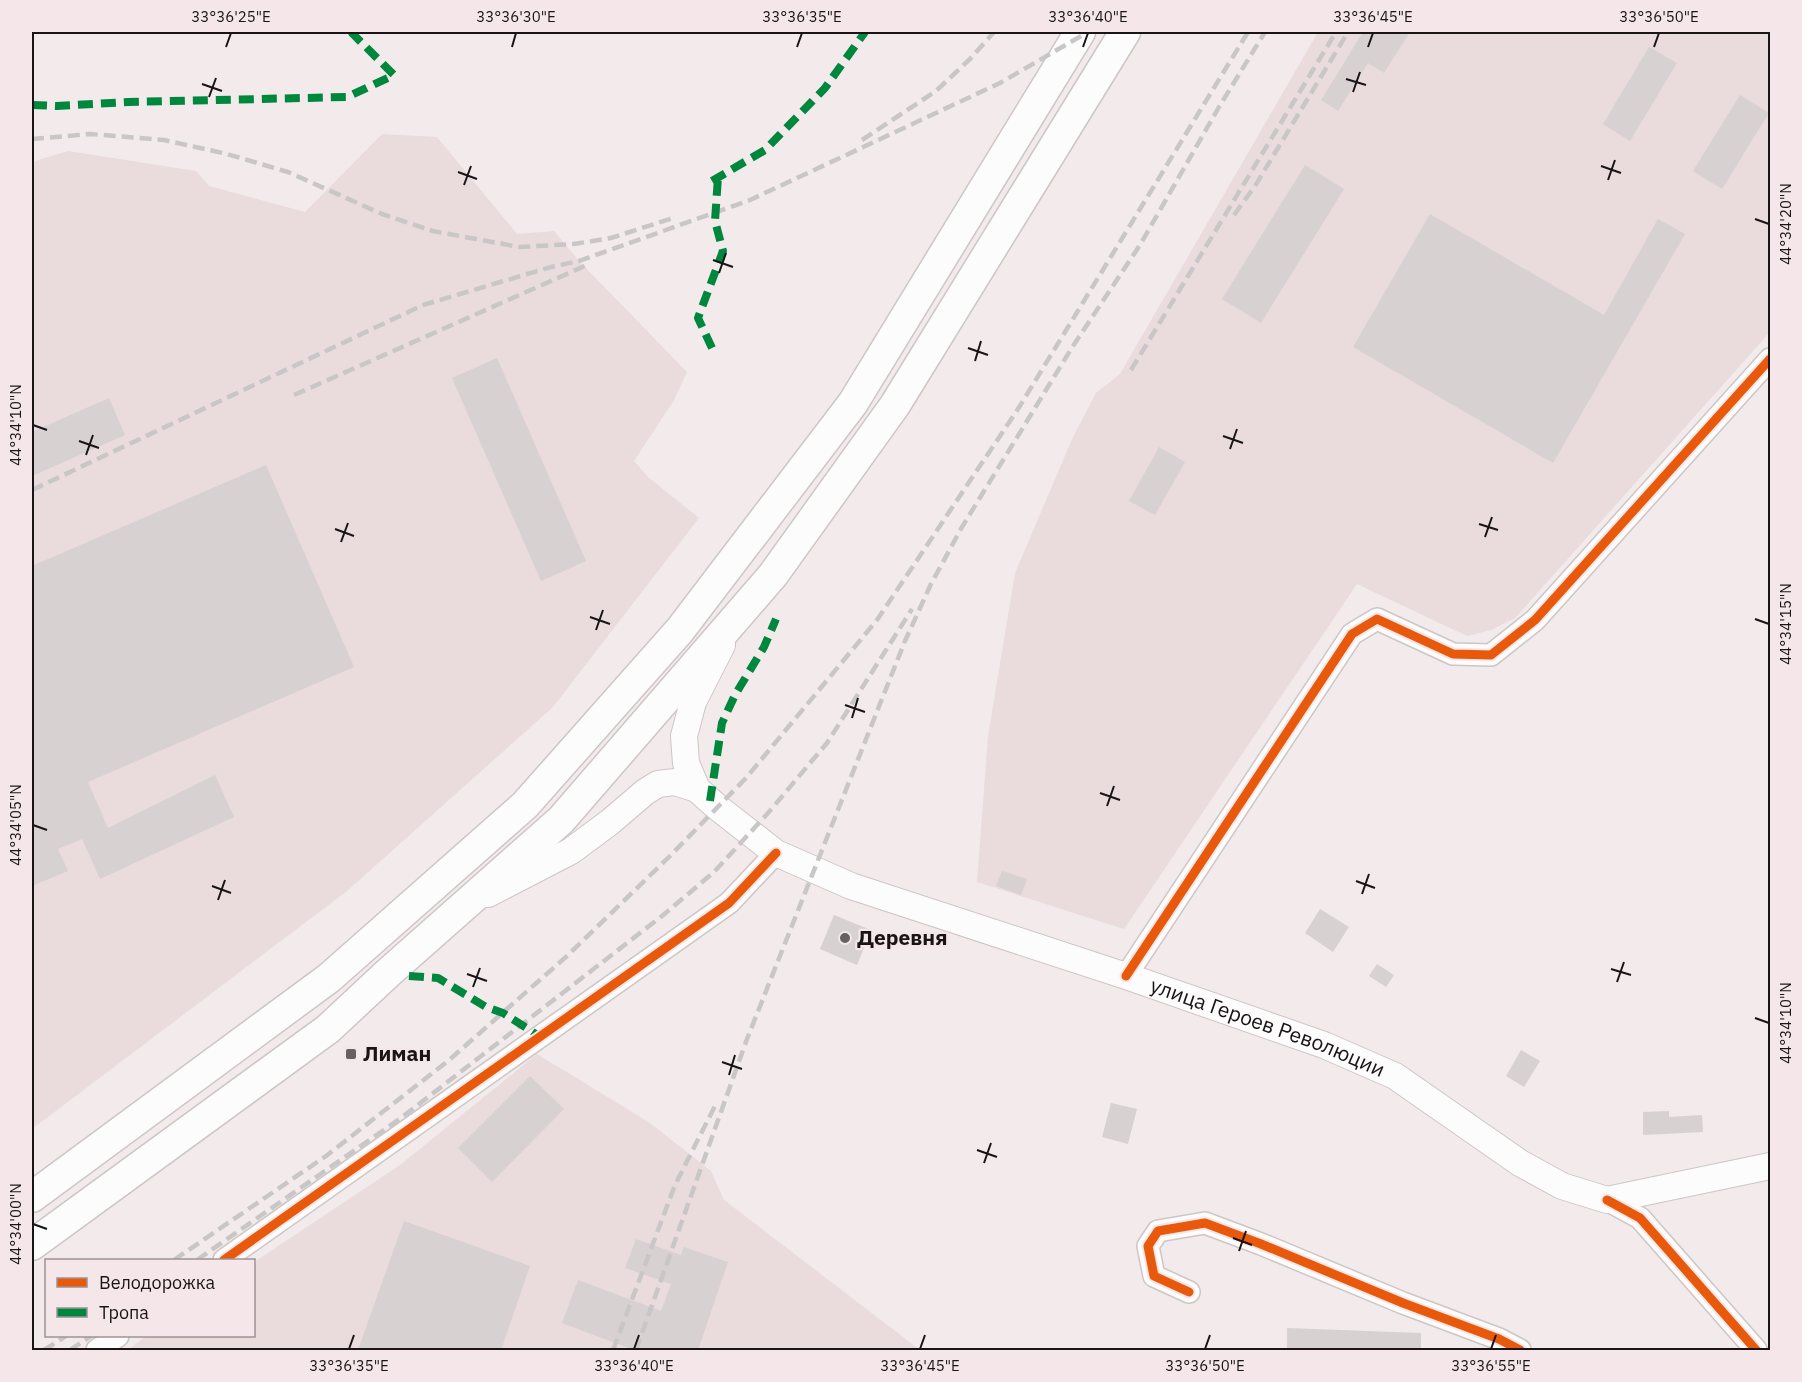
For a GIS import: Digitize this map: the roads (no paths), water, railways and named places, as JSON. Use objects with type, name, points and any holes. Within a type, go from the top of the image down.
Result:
[{"type":"highway","points":[[32,1197],[329,978],[525,805],[680,630],[853,403],[1080,32]]},
{"type":"highway","points":[[32,1245],[328,1029],[561,820],[773,575],[895,405],[1125,32]]},
{"type":"main road","name":"улица Героев Революции","points":[[732,625],[693,702],[684,736],[686,763],[697,789],[776,853],[851,886],[1126,976],[1324,1045],[1395,1076],[1520,1163],[1563,1186],[1607,1200],[1770,1166]]},
{"type":"main road","points":[[461,908],[571,851],[658,784],[675,782],[697,789]]},
{"type":"street","points":[[1126,976],[1352,634],[1377,619],[1453,654],[1491,655],[1535,620],[1770,359]]},
{"type":"street","points":[[225,1259],[729,903],[776,853]]},
{"type":"street","points":[[1607,1200],[1640,1218],[1760,1345]]},
{"type":"street","points":[[1189,1292],[1154,1276],[1148,1246],[1158,1231],[1205,1223],[1499,1339],[1520,1350]]},
{"type":"street","points":[[97,1350],[115,1337]]},
{"type":"railway","points":[[862,140],[936,91],[970,59],[994,32]]},
{"type":"railway","points":[[32,490],[423,305],[551,267],[579,261],[750,200],[1000,83],[1088,32]]},
{"type":"railway","points":[[175,1259],[326,1156],[448,1061],[567,956],[746,778],[877,620],[1018,409],[1248,32]]},
{"type":"railway","points":[[636,1350],[747,1039],[905,641],[931,584],[962,527],[1073,346],[1140,245],[1265,32]]},
{"type":"railway","points":[[1131,370],[1336,32]]},
{"type":"railway","points":[[1234,215],[1255,186],[1348,32]]},
{"type":"railway","points":[[32,139],[90,134],[164,140],[227,154],[288,172],[382,214],[433,231],[519,247],[574,244],[611,238],[673,218]]},
{"type":"railway","points":[[294,395],[587,265]]},
{"type":"railway","points":[[198,1259],[401,1118],[662,916],[714,872],[827,743],[912,609]]},
{"type":"railway","points":[[613,1350],[675,1185],[716,1104]]},
{"type":"railway","points":[[44,1350],[64,1337]]},
{"type":"railway","points":[[70,1350],[90,1337]]},
{"type":"place","name":"Деревня","points":[[845,938]]},
{"type":"place","name":"Лиман","points":[[351,1054]]}]
